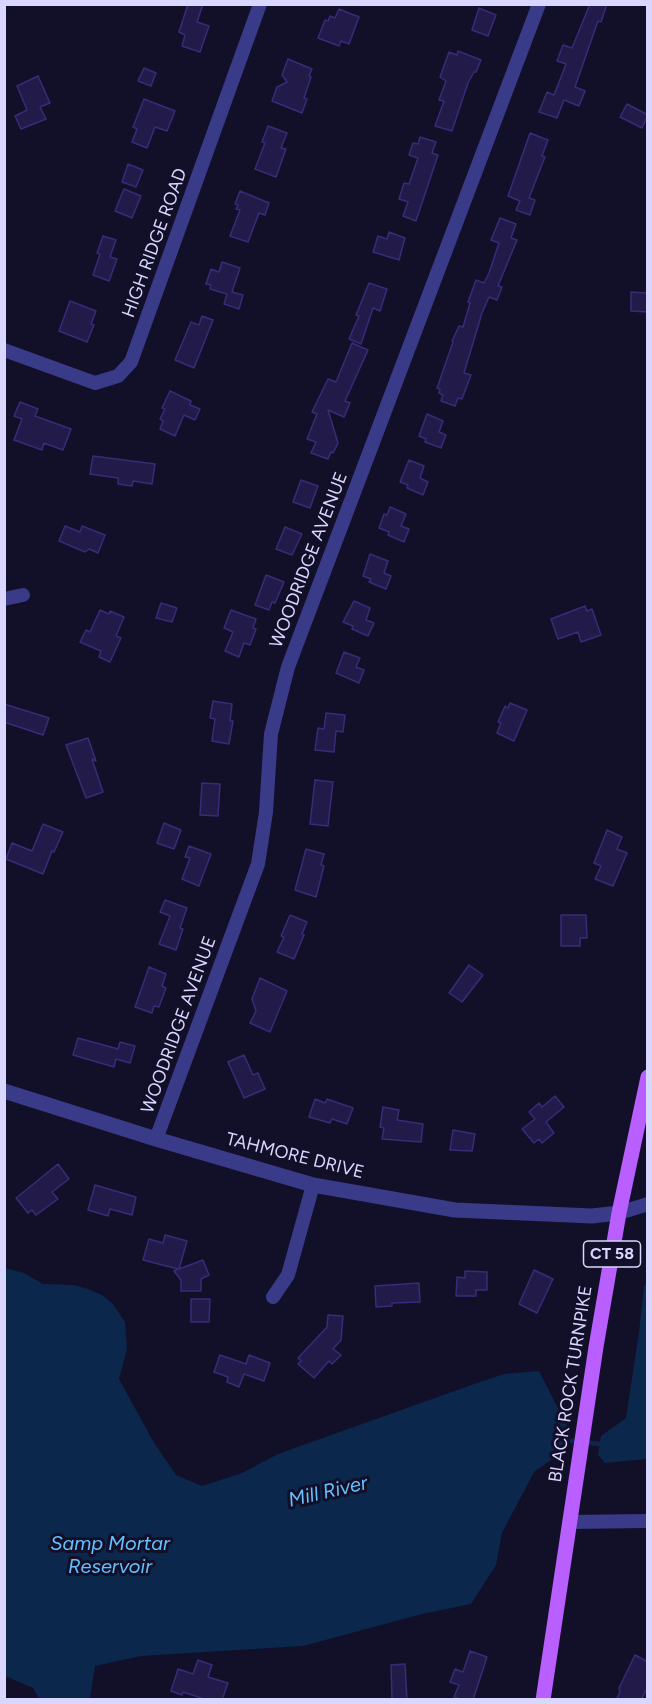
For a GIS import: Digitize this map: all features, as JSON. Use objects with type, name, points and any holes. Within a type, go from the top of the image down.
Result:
[{"type":"main road","name":"BLACK ROCK TURNPIKE","points":[[543,1700],[583,1431],[619,1213],[648,1077]]},
{"type":"street","name":"HIGH RIDGE ROAD","points":[[4,350],[95,383],[118,376],[131,362],[260,4]]},
{"type":"street","name":"WOODRIDGE AVENUE","points":[[156,1138],[258,864],[266,812],[271,734],[288,667],[538,4]]},
{"type":"street","points":[[4,599],[23,595]]},
{"type":"street","name":"TAHMORE DRIVE","points":[[4,1091],[313,1185],[455,1210],[592,1216],[619,1213]]},
{"type":"street","points":[[273,1297],[288,1275],[313,1185]]},
{"type":"street","points":[[619,1213],[648,1204]]},
{"type":"street","points":[[570,1521],[648,1521]]},
{"type":"water","name":"Samp Mortar Reservoir","points":[[5,1268],[24,1273],[43,1284],[74,1285],[88,1289],[102,1295],[113,1304],[125,1322],[127,1349],[119,1379],[153,1441],[176,1475],[202,1486],[242,1473],[278,1454],[504,1374],[539,1371],[568,1428],[565,1450],[534,1472],[502,1533],[496,1565],[471,1604],[422,1614],[303,1646],[141,1656],[95,1666],[90,1699],[39,1699],[33,1688],[5,1676]]},
{"type":"water","points":[[647,1283],[647,1459],[605,1463],[598,1455],[601,1436],[626,1418],[644,1286]]},
{"type":"building","points":[[188,4],[203,4],[197,22],[209,26],[200,52],[182,46],[185,35],[179,32]]},
{"type":"building","points":[[590,4],[607,4],[601,22],[598,21],[575,87],[585,91],[579,106],[564,100],[557,118],[539,112],[547,92],[554,95],[566,64],[557,61],[563,45],[572,48]]},
{"type":"building","points":[[479,8],[496,15],[488,36],[472,30]]},
{"type":"building","points":[[339,9],[359,17],[349,44],[341,41],[339,46],[318,38],[325,20],[328,21],[330,16],[335,18]]},
{"type":"building","points":[[458,51],[481,60],[468,83],[452,131],[435,126],[444,101],[439,100],[446,81],[440,77],[449,52],[457,55]]},
{"type":"building","points":[[288,59],[312,69],[302,113],[272,101],[277,87],[287,82],[282,75]]},
{"type":"building","points":[[144,68],[156,73],[151,86],[138,81]]},
{"type":"building","points":[[38,76],[50,103],[40,107],[46,119],[21,129],[15,116],[27,110],[17,86]]},
{"type":"building","points":[[144,99],[175,111],[167,131],[155,127],[147,148],[132,142],[137,129],[133,127]]},
{"type":"building","points":[[627,104],[648,115],[642,128],[620,117]]},
{"type":"building","points":[[268,126],[287,133],[281,148],[286,149],[276,177],[255,169],[265,143],[262,142]]},
{"type":"building","points":[[530,133],[548,140],[542,156],[545,157],[529,198],[535,200],[530,215],[516,210],[520,201],[508,196]]},
{"type":"building","points":[[420,137],[436,142],[432,153],[438,155],[416,221],[403,216],[408,202],[399,199],[404,183],[409,184],[418,158],[409,155],[413,143],[418,144]]},
{"type":"building","points":[[128,164],[143,170],[136,187],[122,182]]},
{"type":"building","points":[[124,189],[141,196],[132,218],[115,211]]},
{"type":"building","points":[[240,191],[269,203],[265,215],[259,213],[248,242],[230,236],[240,210],[236,209],[238,205],[235,204]]},
{"type":"building","points":[[500,218],[516,224],[511,238],[517,240],[498,286],[502,287],[497,300],[489,297],[482,313],[464,373],[471,375],[462,399],[458,398],[455,406],[441,401],[443,395],[437,388],[452,341],[459,326],[463,327],[470,303],[468,302],[476,280],[484,283],[489,273],[499,243],[491,240]]},
{"type":"building","points":[[389,232],[405,238],[399,260],[373,252],[378,236],[387,239]]},
{"type":"building","points":[[103,236],[116,240],[110,257],[117,259],[109,281],[93,275]]},
{"type":"building","points":[[222,262],[240,268],[232,292],[243,295],[239,309],[224,304],[227,294],[210,289],[211,285],[206,284],[211,269],[219,272]]},
{"type":"building","points":[[369,283],[387,289],[380,311],[373,308],[361,344],[349,339]]},
{"type":"building","points":[[631,292],[648,293],[648,312],[631,311]]},
{"type":"building","points":[[70,301],[96,311],[91,324],[94,325],[87,342],[59,331]]},
{"type":"building","points":[[202,316],[213,320],[194,368],[175,360],[191,322],[199,325]]},
{"type":"building","points":[[352,343],[368,350],[345,401],[350,403],[344,417],[328,410],[338,443],[328,459],[311,453],[316,442],[307,439],[317,414],[312,412],[328,379],[336,382]]},
{"type":"building","points":[[170,391],[191,401],[190,405],[200,409],[195,420],[184,415],[175,436],[160,429],[163,421],[160,419],[165,409],[162,408]]},
{"type":"building","points":[[20,402],[38,409],[35,416],[71,429],[63,450],[44,443],[42,450],[14,440],[22,419],[14,416]]},
{"type":"building","points":[[427,414],[443,421],[439,432],[446,435],[441,448],[425,442],[426,439],[419,436]]},
{"type":"building","points":[[93,456],[155,464],[152,484],[133,481],[132,486],[118,484],[118,478],[90,474]]},
{"type":"building","points":[[409,460],[424,466],[420,478],[428,482],[423,495],[400,482]]},
{"type":"building","points":[[301,480],[318,486],[310,508],[293,502]]},
{"type":"building","points":[[390,507],[406,514],[401,526],[409,529],[404,542],[379,528],[384,514],[387,515]]},
{"type":"building","points":[[65,526],[80,532],[82,526],[105,535],[98,553],[89,549],[85,552],[59,541]]},
{"type":"building","points":[[285,527],[302,534],[292,555],[276,549]]},
{"type":"building","points":[[370,554],[388,561],[384,573],[391,576],[386,589],[369,582],[371,579],[363,576]]},
{"type":"building","points":[[266,575],[284,582],[275,603],[272,602],[269,610],[255,605]]},
{"type":"building","points":[[354,601],[370,608],[366,620],[374,623],[368,636],[343,622]]},
{"type":"building","points":[[161,603],[177,608],[172,622],[156,618]]},
{"type":"building","points":[[585,606],[587,611],[592,609],[601,635],[581,642],[578,632],[558,639],[551,619]]},
{"type":"building","points":[[100,610],[109,614],[110,611],[124,617],[116,636],[121,638],[110,662],[99,657],[101,651],[80,642],[86,630],[90,632]]},
{"type":"building","points":[[231,610],[256,619],[253,628],[256,629],[250,645],[244,643],[239,657],[225,651],[233,632],[224,628]]},
{"type":"building","points":[[344,652],[360,658],[356,667],[364,670],[359,683],[336,673]]},
{"type":"building","points":[[213,701],[232,704],[230,721],[233,721],[229,744],[212,741],[215,719],[210,718]]},
{"type":"building","points":[[510,703],[527,710],[514,741],[497,733],[501,723],[498,722],[505,706],[508,708]]},
{"type":"building","points":[[4,704],[49,718],[43,735],[4,722]]},
{"type":"building","points":[[326,713],[345,715],[343,732],[336,731],[334,752],[315,750],[318,728],[324,729]]},
{"type":"building","points":[[88,738],[103,792],[86,798],[66,745]]},
{"type":"building","points":[[315,780],[333,782],[328,826],[310,824]]},
{"type":"building","points":[[202,783],[220,784],[218,816],[200,815]]},
{"type":"building","points":[[164,823],[181,830],[174,849],[157,843]]},
{"type":"building","points":[[43,824],[63,832],[43,874],[6,859],[12,843],[32,851]]},
{"type":"building","points":[[607,830],[622,837],[617,849],[627,853],[613,886],[595,879],[601,866],[594,863]]},
{"type":"building","points":[[189,846],[211,854],[199,886],[182,879],[190,858],[185,857]]},
{"type":"building","points":[[306,849],[324,854],[321,865],[324,866],[316,897],[295,890]]},
{"type":"building","points":[[165,900],[187,908],[176,950],[159,944],[170,916],[160,912]]},
{"type":"building","points":[[290,915],[307,922],[294,959],[277,952]]},
{"type":"building","points":[[561,915],[586,915],[587,938],[580,938],[580,946],[561,946]]},
{"type":"building","points":[[469,965],[483,975],[462,1002],[449,993]]},
{"type":"building","points":[[149,967],[166,974],[162,986],[166,988],[159,1007],[154,1006],[152,1013],[135,1007]]},
{"type":"building","points":[[260,978],[287,991],[270,1032],[250,1023],[256,1011],[252,999]]},
{"type":"building","points":[[78,1038],[118,1049],[120,1042],[135,1046],[130,1063],[116,1059],[114,1067],[73,1055]]},
{"type":"building","points":[[244,1055],[253,1075],[258,1073],[265,1089],[244,1098],[228,1062]]},
{"type":"building","points":[[555,1096],[564,1107],[546,1122],[554,1133],[542,1143],[539,1139],[534,1143],[522,1129],[535,1119],[529,1112],[539,1103],[542,1107]]},
{"type":"building","points":[[315,1099],[325,1103],[327,1099],[353,1108],[347,1124],[332,1119],[330,1123],[309,1117]]},
{"type":"building","points":[[383,1107],[399,1110],[397,1120],[423,1124],[421,1142],[382,1139],[384,1128],[380,1127]]},
{"type":"building","points":[[453,1130],[475,1134],[472,1151],[450,1150]]},
{"type":"building","points":[[58,1164],[69,1179],[52,1192],[58,1199],[36,1215],[32,1210],[28,1213],[16,1198]]},
{"type":"building","points":[[95,1185],[136,1197],[132,1215],[110,1209],[108,1216],[88,1210]]},
{"type":"building","points":[[165,1235],[187,1241],[179,1269],[203,1260],[209,1275],[201,1279],[201,1291],[181,1291],[181,1280],[174,1271],[178,1269],[143,1260],[149,1239],[163,1243]]},
{"type":"building","points":[[534,1270],[553,1279],[537,1313],[519,1304]]},
{"type":"building","points":[[465,1271],[487,1272],[487,1290],[476,1290],[476,1296],[456,1296],[457,1277],[465,1278]]},
{"type":"building","points":[[419,1283],[420,1302],[392,1303],[392,1306],[376,1307],[375,1286]]},
{"type":"building","points":[[191,1299],[210,1299],[209,1322],[191,1322]]},
{"type":"building","points":[[328,1315],[343,1316],[341,1340],[333,1349],[341,1355],[332,1364],[329,1361],[314,1378],[298,1364],[301,1361],[298,1358],[327,1327]]},
{"type":"building","points":[[220,1355],[246,1364],[249,1355],[270,1363],[264,1381],[244,1374],[239,1387],[227,1382],[228,1377],[214,1372]]},
{"type":"building","points":[[470,1651],[487,1657],[473,1700],[463,1700],[454,1697],[459,1685],[450,1682],[455,1669],[463,1672]]},
{"type":"building","points":[[635,1655],[648,1662],[648,1687],[641,1700],[616,1700],[620,1692],[619,1688]]},
{"type":"building","points":[[198,1660],[212,1665],[208,1677],[228,1683],[222,1700],[207,1700],[183,1692],[182,1695],[171,1691],[178,1669],[193,1674]]},
{"type":"building","points":[[405,1664],[407,1700],[392,1700],[391,1665]]},
{"type":"waterway","name":"Mill River","points":[[563,1440],[600,1444],[605,1442]]}]
